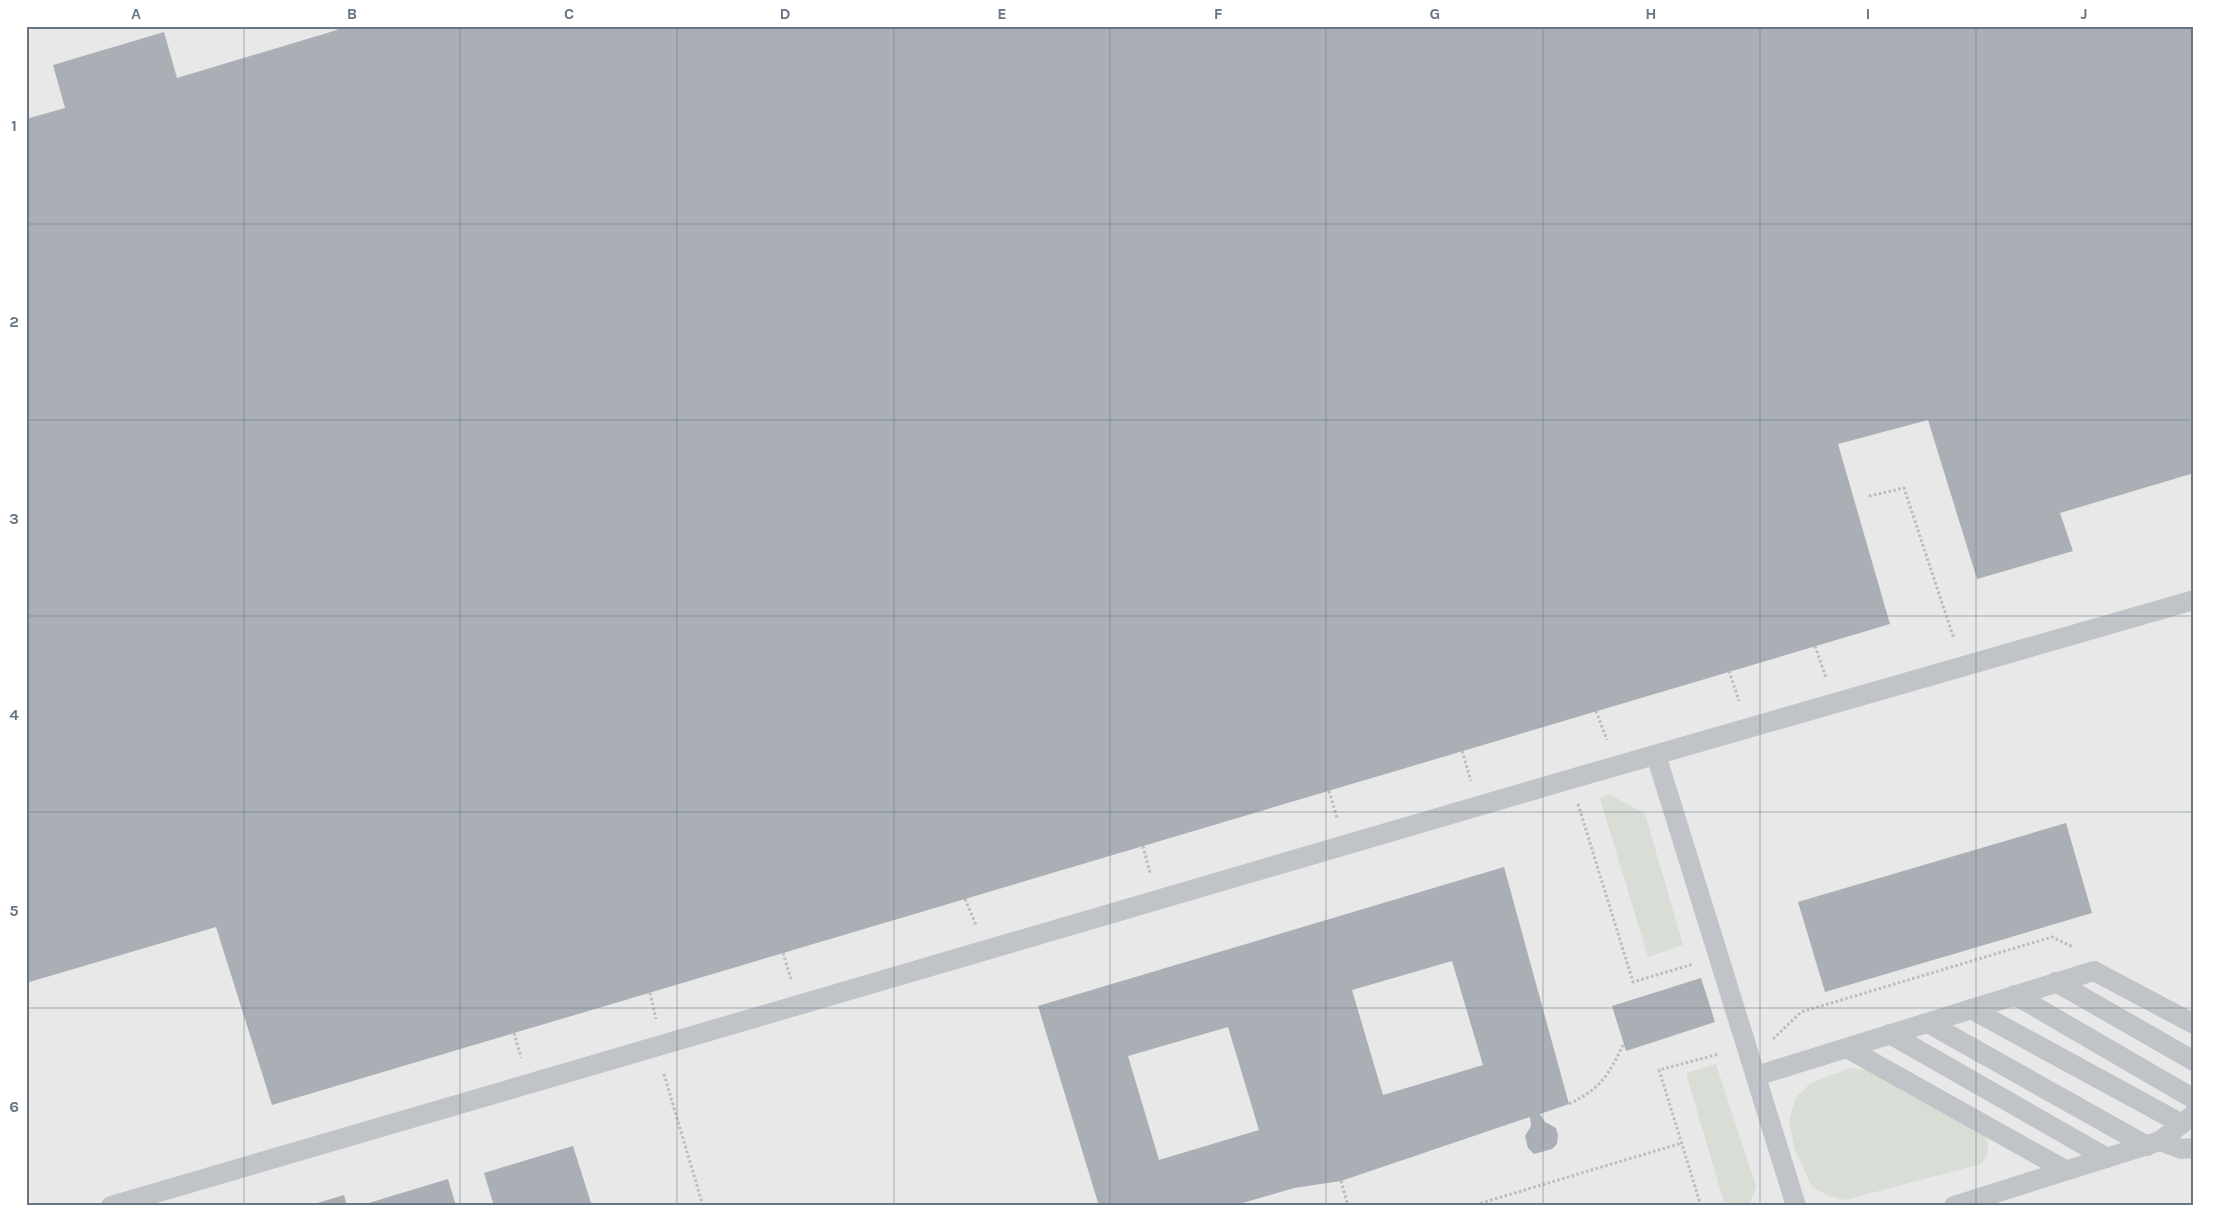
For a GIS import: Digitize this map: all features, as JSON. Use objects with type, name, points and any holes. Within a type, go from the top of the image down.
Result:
[{"type":"lane","points":[[111,1206],[2194,600]]},
{"type":"lane","points":[[1656,755],[1796,1206]]},
{"type":"lane","points":[[1756,1076],[2094,971],[2194,1024]]},
{"type":"lane","points":[[2056,982],[2194,1062]]},
{"type":"lane","points":[[2015,995],[2194,1099]]},
{"type":"lane","points":[[1954,1206],[2154,1143],[2188,1119],[1970,1009]]},
{"type":"lane","points":[[1928,1022],[2154,1143],[2181,1149],[2194,1148]]},
{"type":"lane","points":[[1890,1034],[2107,1158]]},
{"type":"lane","points":[[1847,1048],[2065,1170]]},
{"type":"path","points":[[1869,496],[1904,488],[1955,642]]},
{"type":"path","points":[[1815,646],[1828,683]]},
{"type":"path","points":[[1729,671],[1741,709]]},
{"type":"path","points":[[1596,711],[1609,748]]},
{"type":"path","points":[[1462,751],[1473,788]]},
{"type":"path","points":[[1329,791],[1337,819]]},
{"type":"path","points":[[1143,846],[1150,874]]},
{"type":"path","points":[[965,899],[978,933]]},
{"type":"path","points":[[783,953],[791,980]]},
{"type":"path","points":[[650,993],[664,1044],[664,1075],[703,1206]]},
{"type":"path","points":[[1569,1104],[1586,1096],[1607,1076],[1624,1043]]},
{"type":"path","points":[[1472,1206],[1682,1143]]},
{"type":"path","points":[[1341,1181],[1348,1206]]},
{"type":"shaded area","points":[[26,26],[2194,26],[2194,1206],[26,1206]]},
{"type":"shaded area","points":[[1609,794],[1645,814],[1683,945],[1648,957],[1600,798]]},
{"type":"shaded area","points":[[1716,1064],[1756,1186],[1749,1206],[1725,1206],[1686,1073]]},
{"type":"shaded area","points":[[1850,1068],[1868,1070],[1983,1132],[1988,1148],[1984,1160],[1981,1164],[1845,1200],[1829,1196],[1812,1187],[1795,1150],[1789,1121],[1796,1097],[1811,1083]]},
{"type":"building","points":[[336,26],[2194,26],[2194,473],[2060,513],[2073,551],[1977,579],[1928,420],[1838,444],[1890,624],[272,1105],[216,927],[26,983],[26,119],[65,108],[53,65],[164,32],[177,78],[337,30]]},
{"type":"building","points":[[2066,823],[2092,913],[1825,992],[1798,902]]},
{"type":"building","points":[[1504,867],[1569,1104],[1540,1114],[1545,1122],[1556,1128],[1558,1135],[1557,1144],[1552,1149],[1534,1154],[1528,1148],[1525,1136],[1531,1126],[1530,1117],[1341,1181],[1294,1188],[1232,1206],[1099,1206],[1038,1006]],"holes":[[[1452,961],[1483,1065],[1383,1095],[1352,990]],[[1228,1027],[1259,1130],[1159,1160],[1128,1056]]]},
{"type":"building","points":[[1701,978],[1715,1022],[1626,1051],[1612,1006]]},
{"type":"building","points":[[573,1146],[592,1206],[494,1206],[484,1173]]},
{"type":"building","points":[[448,1179],[456,1206],[362,1206],[362,1205]]},
{"type":"building","points":[[344,1195],[347,1206],[311,1206],[311,1205]]}]
